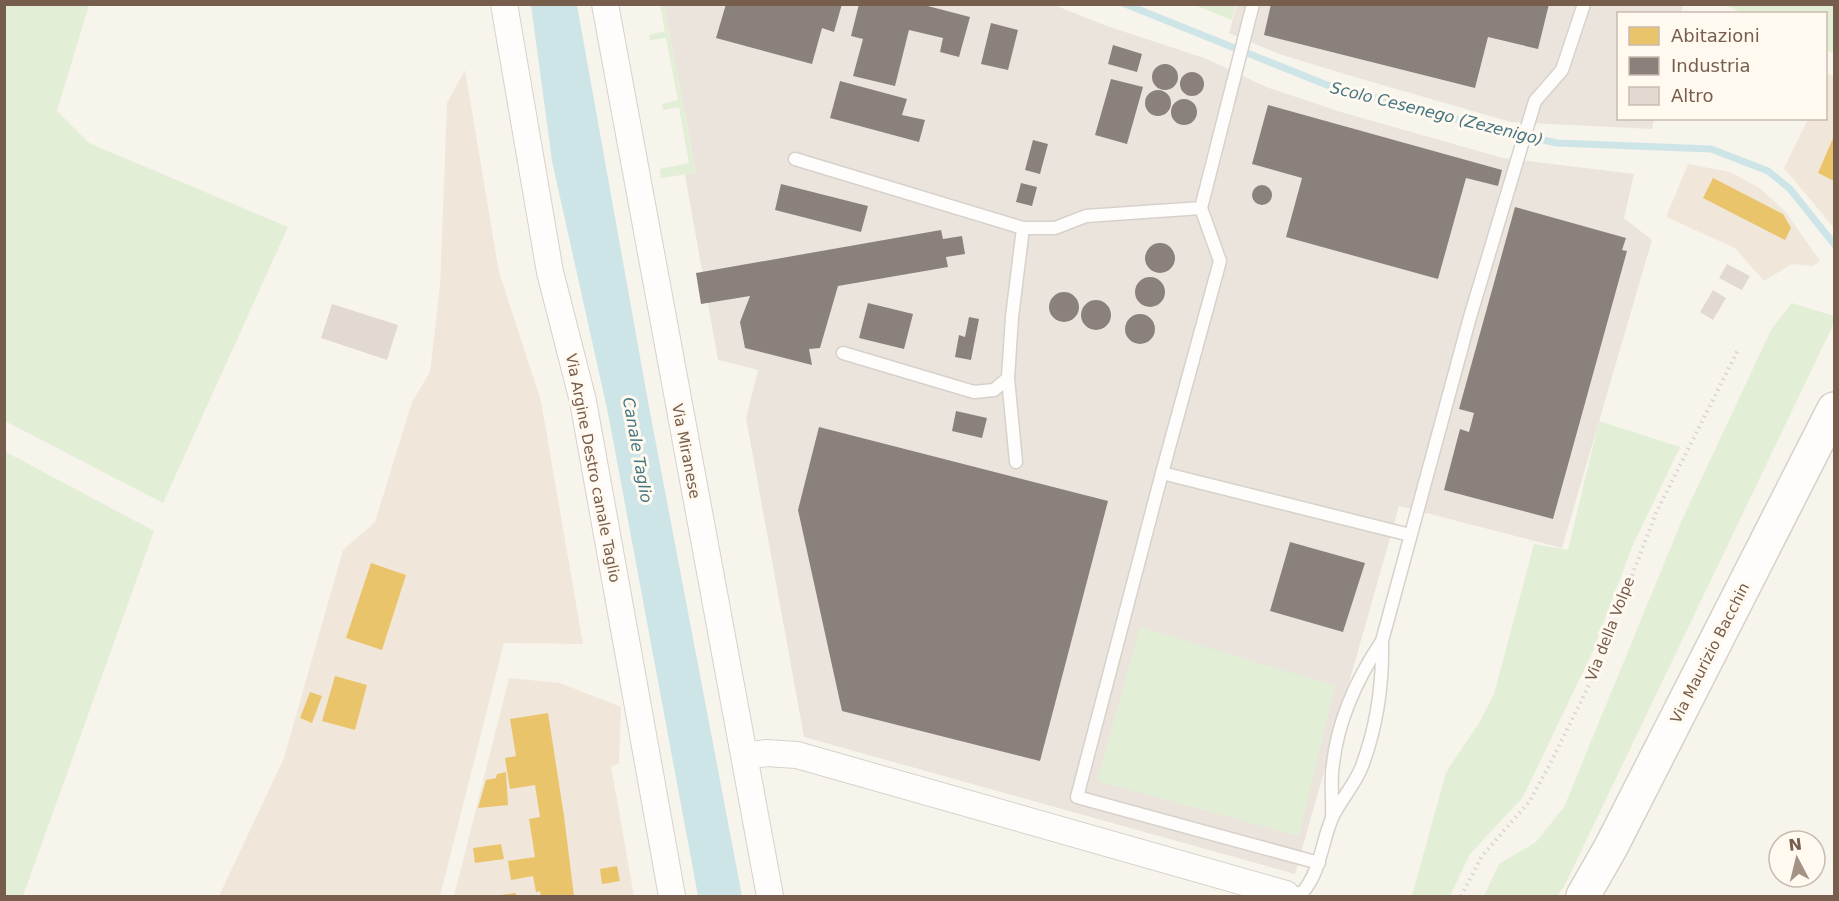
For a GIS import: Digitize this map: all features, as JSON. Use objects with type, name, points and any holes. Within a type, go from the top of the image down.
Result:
[{"type":"main road","name":"Via Maurizio Bacchin","points":[[1583,897],[1834,409]]},
{"type":"street","name":"Via Argine Destro canale Taglio","points":[[504,4],[528,157],[550,272],[583,401],[672,897]]},
{"type":"street","name":"Via Miranese","points":[[605,4],[770,897]]},
{"type":"street","points":[[744,756],[766,753],[797,755],[1286,894]]},
{"type":"lane","points":[[1253,4],[1201,208],[1220,261],[1077,797],[1319,863]]},
{"type":"lane","points":[[1286,894],[1302,893],[1313,880],[1332,819],[1362,768],[1378,706],[1383,676],[1382,641],[1470,317],[1517,165],[1534,101],[1562,69],[1584,4]]},
{"type":"lane","points":[[795,159],[1023,228],[1055,228],[1086,216],[1201,208]]},
{"type":"lane","points":[[1016,462],[1008,378],[1012,317],[1023,228]]},
{"type":"lane","points":[[843,353],[974,392],[994,390],[1008,378]]},
{"type":"lane","points":[[1162,473],[1410,535]]},
{"type":"lane","points":[[1332,819],[1333,761],[1348,707],[1357,679],[1382,641]]},
{"type":"path","name":"Via della Volpe","points":[[1461,897],[1482,856],[1529,802],[1549,766],[1594,675],[1656,513],[1739,348]]},
{"type":"shaded area","points":[[664,5],[1054,5],[1107,26],[1207,59],[1266,87],[1341,112],[1503,158],[1634,174],[1624,218],[1652,240],[1562,548],[1399,506],[1295,874],[804,737],[746,418],[758,370],[718,360],[685,175],[696,172]]},
{"type":"shaded area","points":[[1237,5],[1683,5],[1681,12],[1617,12],[1617,120],[1654,120],[1652,129],[1511,122],[1279,54],[1229,33]]},
{"type":"shaded area","points":[[465,70],[499,272],[541,401],[583,644],[504,643],[440,896],[219,896],[284,758],[343,550],[375,522],[412,402],[430,372],[440,286],[447,103]]},
{"type":"shaded area","points":[[1829,74],[1834,77],[1834,228],[1784,168],[1808,120],[1827,120]]},
{"type":"shaded area","points":[[1688,164],[1730,172],[1761,189],[1785,211],[1820,261],[1813,266],[1792,264],[1764,281],[1735,248],[1666,217]]},
{"type":"shaded area","points":[[509,678],[560,683],[621,707],[619,764],[611,766],[634,896],[454,896]]},
{"type":"green space","points":[[5,4],[89,5],[57,111],[89,143],[288,227],[163,503],[5,421]]},
{"type":"green space","points":[[660,5],[664,5],[696,173],[661,178],[660,169],[689,163],[679,107],[663,110],[662,104],[678,100],[666,38],[650,40],[649,35],[665,31]]},
{"type":"green space","points":[[1194,5],[1236,5],[1232,20]]},
{"type":"green space","points":[[1725,5],[1834,5],[1834,54],[1827,50],[1827,12],[1741,12]]},
{"type":"green space","points":[[1792,303],[1834,316],[1834,323],[1564,887],[1557,896],[1484,896],[1499,864],[1536,842],[1564,807],[1682,520],[1772,328]]},
{"type":"green space","points":[[1599,421],[1680,447],[1632,547],[1593,651],[1523,797],[1470,854],[1450,896],[1412,896],[1446,772],[1479,723],[1494,694],[1534,544],[1568,550]]},
{"type":"green space","points":[[4,451],[154,531],[23,896],[4,896]]},
{"type":"green space","points":[[1140,627],[1335,686],[1299,836],[1097,781]]},
{"type":"water","name":"Canale Taglio","points":[[531,5],[577,5],[649,407],[742,896],[698,896],[608,413],[552,161]]},
{"type":"building: Abitazioni","points":[[1834,136],[1834,181],[1818,173]]},
{"type":"building: Abitazioni","points":[[1713,178],[1783,214],[1791,228],[1785,240],[1703,198]]},
{"type":"building: Abitazioni","points":[[371,563],[406,575],[382,650],[346,638]]},
{"type":"building: Abitazioni","points":[[335,676],[367,685],[355,730],[322,721]]},
{"type":"building: Abitazioni","points":[[310,692],[322,696],[312,723],[300,718]]},
{"type":"building: Abitazioni","points":[[548,713],[574,896],[541,896],[540,891],[536,892],[533,876],[511,880],[508,861],[535,857],[529,819],[540,817],[535,785],[510,789],[505,758],[516,756],[510,719]]},
{"type":"building: Abitazioni","points":[[506,772],[508,805],[478,808],[486,780],[496,778],[497,774]]},
{"type":"building: Abitazioni","points":[[501,844],[504,859],[475,863],[473,848]]},
{"type":"building: Abitazioni","points":[[617,866],[620,881],[602,884],[600,869]]},
{"type":"building: Abitazioni","points":[[516,893],[516,896],[500,896],[500,895]]},
{"type":"building: Industria","points":[[726,4],[842,4],[834,32],[822,28],[812,64],[716,38]]},
{"type":"building: Industria","points":[[859,4],[920,4],[970,17],[959,57],[940,52],[943,38],[909,30],[895,86],[853,76],[863,39],[851,36]]},
{"type":"building: Industria","points":[[1271,4],[1549,4],[1538,49],[1488,37],[1475,88],[1264,35]]},
{"type":"building: Industria","points":[[991,23],[1018,30],[1008,70],[981,64]]},
{"type":"building: Industria","points":[[1113,45],[1142,54],[1137,72],[1108,64]]},
{"type":"building: Industria","points":[[1165,64],[1174,68],[1178,77],[1174,86],[1165,90],[1156,86],[1152,77],[1156,68]]},
{"type":"building: Industria","points":[[1192,72],[1197,73],[1203,79],[1203,89],[1197,95],[1192,96],[1187,95],[1181,89],[1180,84],[1181,79],[1187,73]]},
{"type":"building: Industria","points":[[1111,79],[1143,87],[1127,144],[1095,135]]},
{"type":"building: Industria","points":[[840,81],[907,99],[902,115],[925,120],[919,142],[830,118]]},
{"type":"building: Industria","points":[[1158,90],[1167,94],[1171,103],[1167,112],[1158,116],[1149,112],[1145,103],[1149,94]]},
{"type":"building: Industria","points":[[1184,99],[1193,103],[1197,112],[1193,121],[1184,125],[1175,121],[1171,112],[1175,103]]},
{"type":"building: Industria","points":[[1268,105],[1502,170],[1498,186],[1466,178],[1438,279],[1286,237],[1302,178],[1252,164]]},
{"type":"building: Industria","points":[[1033,140],[1048,144],[1040,174],[1025,170]]},
{"type":"building: Industria","points":[[1021,183],[1037,187],[1032,206],[1016,202]]},
{"type":"building: Industria","points":[[781,184],[868,206],[861,232],[775,210]]},
{"type":"building: Industria","points":[[1258,185],[1266,185],[1272,191],[1272,199],[1266,205],[1258,205],[1252,199],[1252,191]]},
{"type":"building: Industria","points":[[1515,207],[1626,238],[1622,250],[1627,251],[1553,519],[1444,490],[1460,429],[1469,432],[1474,413],[1459,409]]},
{"type":"building: Industria","points":[[941,230],[943,239],[962,236],[965,254],[946,257],[948,267],[838,286],[820,348],[809,349],[812,365],[745,348],[740,322],[750,296],[701,304],[696,273]]},
{"type":"building: Industria","points":[[1160,243],[1166,244],[1174,252],[1174,264],[1166,272],[1160,273],[1154,272],[1146,264],[1145,258],[1146,252],[1154,244]]},
{"type":"building: Industria","points":[[1150,277],[1161,281],[1165,292],[1161,303],[1150,307],[1139,303],[1135,292],[1139,281]]},
{"type":"building: Industria","points":[[1064,292],[1074,297],[1079,307],[1074,317],[1064,322],[1054,317],[1049,307],[1054,297]]},
{"type":"building: Industria","points":[[1096,300],[1106,305],[1111,315],[1106,325],[1096,330],[1086,325],[1081,315],[1086,305]]},
{"type":"building: Industria","points":[[868,303],[913,314],[904,349],[859,338]]},
{"type":"building: Industria","points":[[1140,314],[1151,318],[1155,329],[1151,340],[1140,344],[1129,340],[1125,329],[1129,318]]},
{"type":"building: Industria","points":[[969,317],[979,319],[971,360],[955,357],[959,335],[965,337]]},
{"type":"building: Industria","points":[[956,411],[987,418],[982,438],[952,431]]},
{"type":"building: Industria","points":[[819,427],[1108,501],[1040,761],[842,711],[798,510]]},
{"type":"building: Industria","points":[[1290,542],[1365,563],[1343,632],[1270,611]]},
{"type":"building: Altro","points":[[1727,264],[1750,276],[1742,290],[1719,278]]},
{"type":"building: Altro","points":[[1713,290],[1726,298],[1713,320],[1700,312]]},
{"type":"building: Altro","points":[[332,304],[398,325],[387,360],[321,338]]},
{"type":"waterway","name":"Scolo Cesenego (Zezenigo)","points":[[1125,4],[1327,85],[1505,132],[1557,143],[1711,149],[1768,171],[1790,189],[1834,244]]}]
